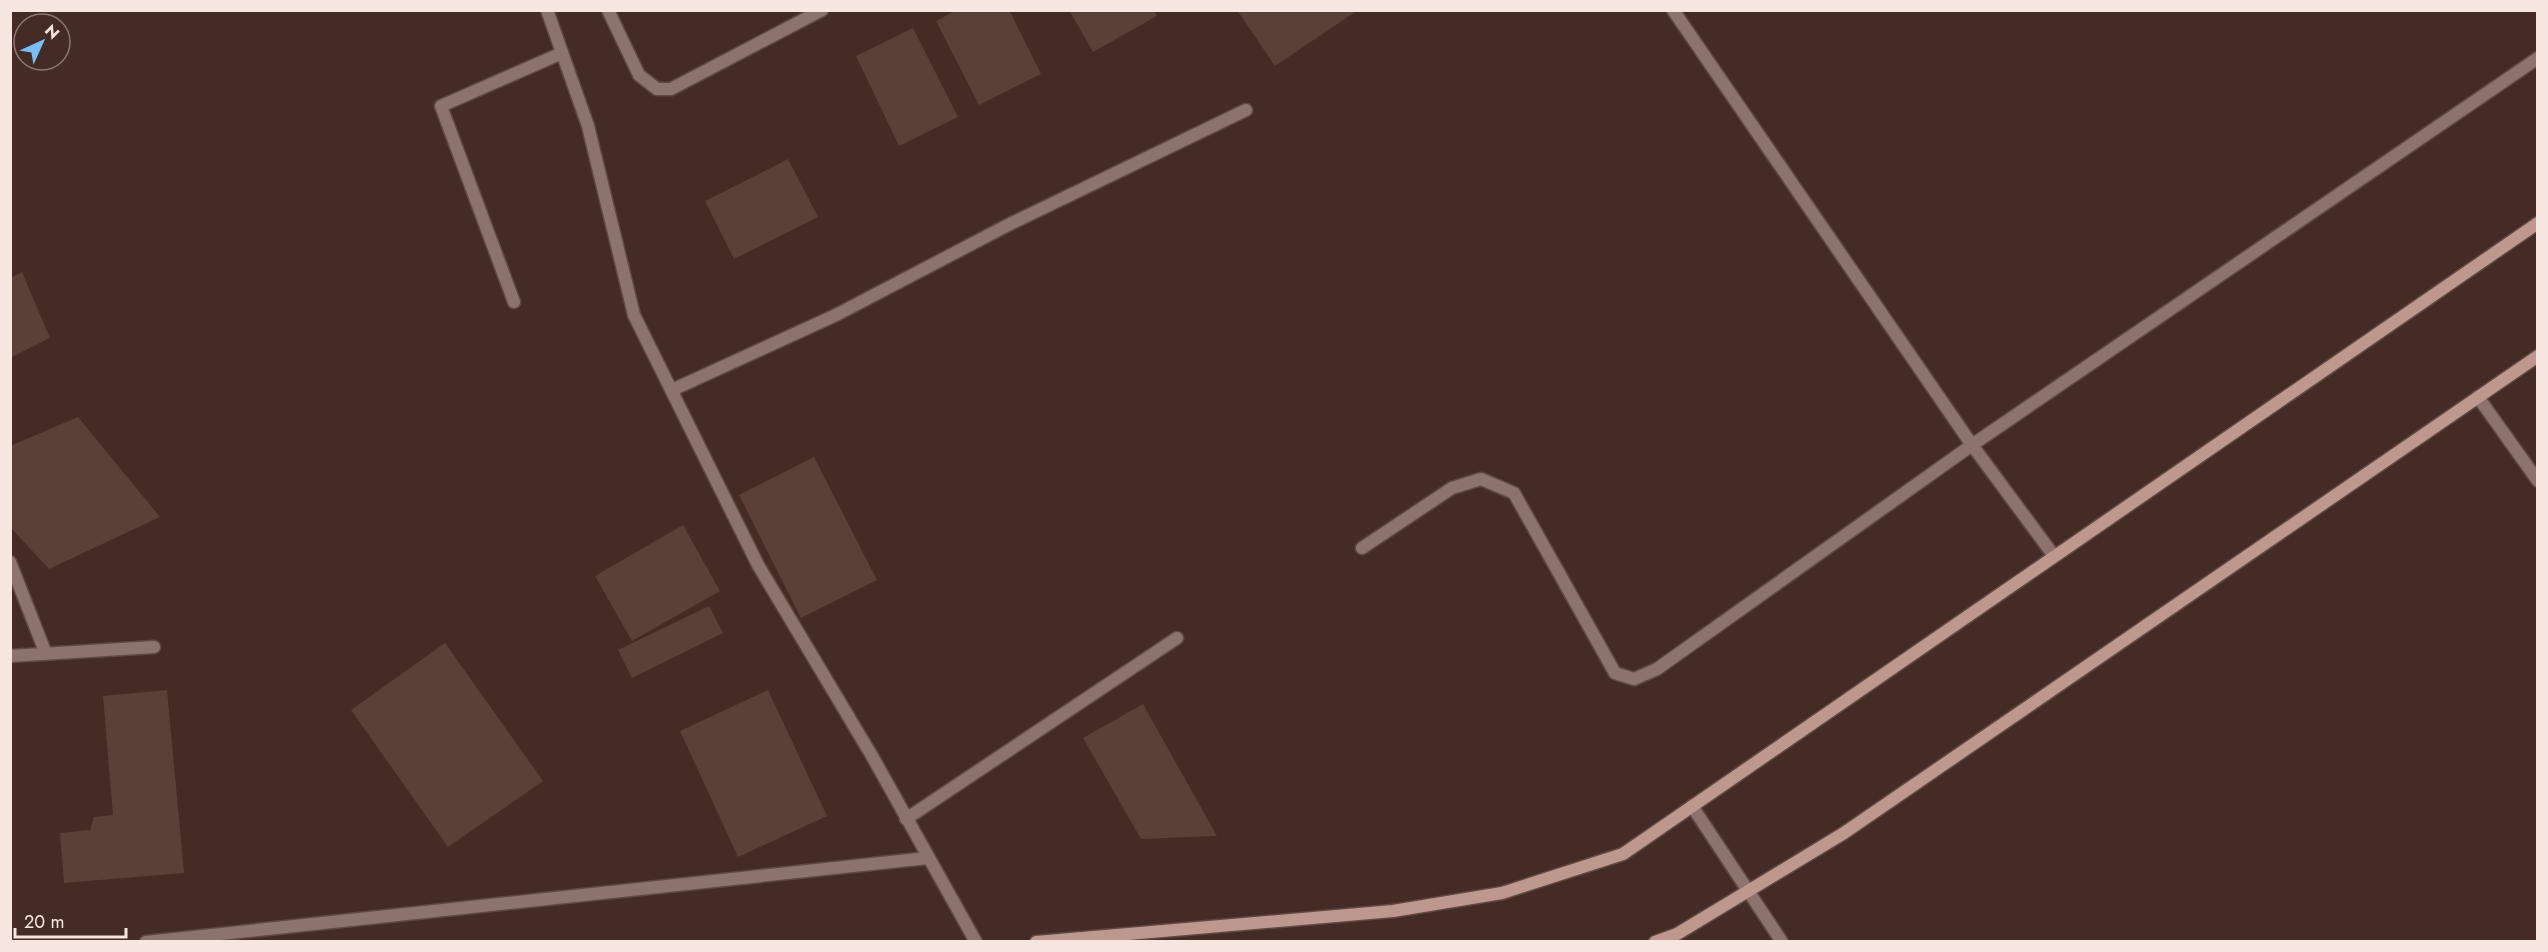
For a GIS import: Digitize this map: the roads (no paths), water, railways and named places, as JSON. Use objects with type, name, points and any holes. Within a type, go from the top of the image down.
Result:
[{"type":"street","points":[[547,10],[588,126],[634,315],[758,565],[872,756],[976,942]]},
{"type":"street","points":[[608,10],[639,75],[657,89],[671,89],[822,10]]},
{"type":"street","points":[[1673,10],[1972,445],[2055,556]]},
{"type":"street","points":[[514,302],[441,106],[562,53]]},
{"type":"street","points":[[1362,548],[1452,489],[1481,480],[1514,493],[1615,674],[1634,679],[1657,669],[1972,445],[2538,58]]},
{"type":"street","points":[[672,390],[836,315],[1008,225],[1246,110]]},
{"type":"street","points":[[1036,942],[1393,911],[1502,893],[1623,854],[2538,223]]},
{"type":"street","points":[[1655,942],[1677,934],[1844,833],[2538,356]]},
{"type":"street","points":[[2478,397],[2538,481]]},
{"type":"street","points":[[10,562],[46,654]]},
{"type":"street","points":[[906,819],[1178,638]]},
{"type":"street","points":[[10,656],[154,647]]},
{"type":"street","points":[[1692,806],[1782,942]]},
{"type":"street","points":[[146,942],[928,858]]}]
